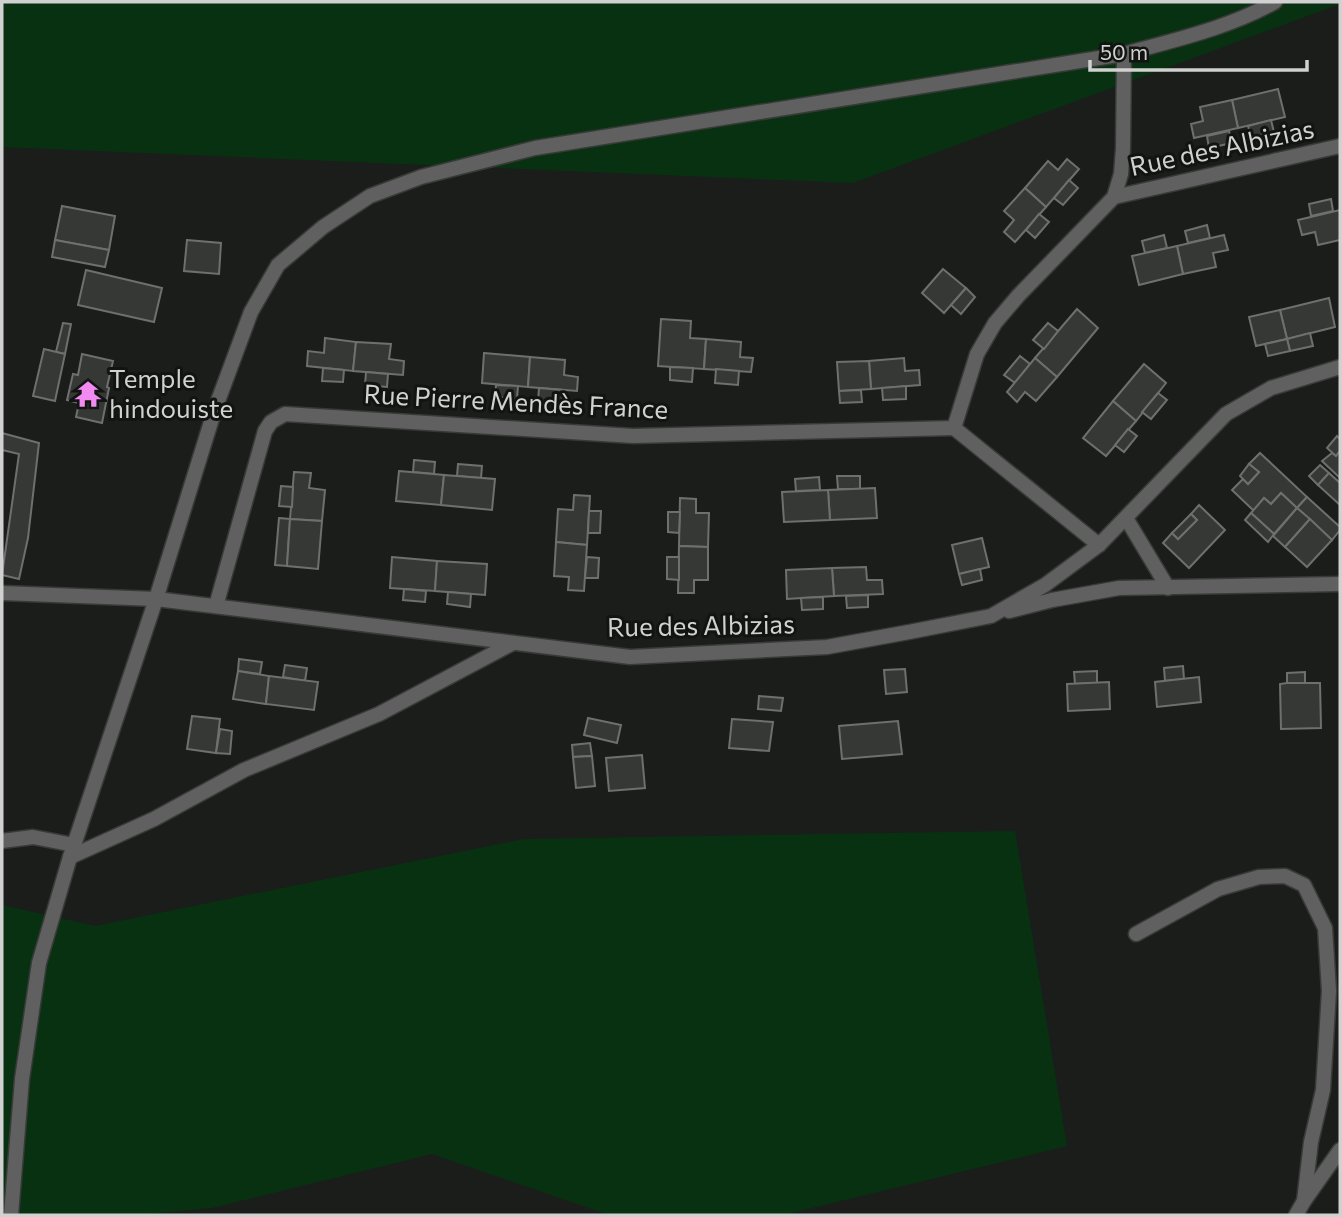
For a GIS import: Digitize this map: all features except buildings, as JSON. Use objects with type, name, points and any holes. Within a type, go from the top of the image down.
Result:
[{"type":"street","points":[[10,1215],[22,1079],[39,962],[72,851],[156,599],[215,409],[251,312],[278,265],[323,227],[361,202],[421,177],[535,148],[1124,54],[1214,28],[1275,2]]},
{"type":"street","name":"Rue des Albizias","points":[[954,428],[977,354],[995,323],[1114,197],[1121,174],[1123,149],[1124,54]]},
{"type":"street","name":"Rue des Albizias","points":[[1114,197],[1340,146]]},
{"type":"street","name":"Rue des Albizias","points":[[2,593],[156,599],[630,657],[827,647],[990,615],[1045,585],[1099,545],[1226,414],[1271,388],[1340,367]]},
{"type":"street","name":"Rue Pierre Mendès France","points":[[216,606],[265,431],[271,422],[285,414],[633,436],[954,428]]},
{"type":"street","points":[[954,428],[1099,545]]},
{"type":"street","points":[[1126,518],[1168,588]]},
{"type":"street","points":[[990,615],[1119,588],[1340,584]]},
{"type":"street","points":[[2,841],[33,837],[72,851],[154,819],[244,771],[379,714],[513,642]]},
{"type":"street","points":[[1136,934],[1218,889],[1259,877],[1285,876],[1304,885],[1325,928],[1329,991],[1323,1090],[1311,1142],[1304,1201]]},
{"type":"street","points":[[1296,1215],[1340,1150]]},
{"type":"green space","points":[[2,2],[1340,4],[853,183],[2,147]]},
{"type":"green space","points":[[1015,831],[1067,1146],[783,1215],[609,1215],[432,1154],[212,1208],[137,1215],[2,1215],[2,905],[95,926],[524,839]]},
{"type":"place","name":"Temple hindouiste","points":[[88,394]]}]
